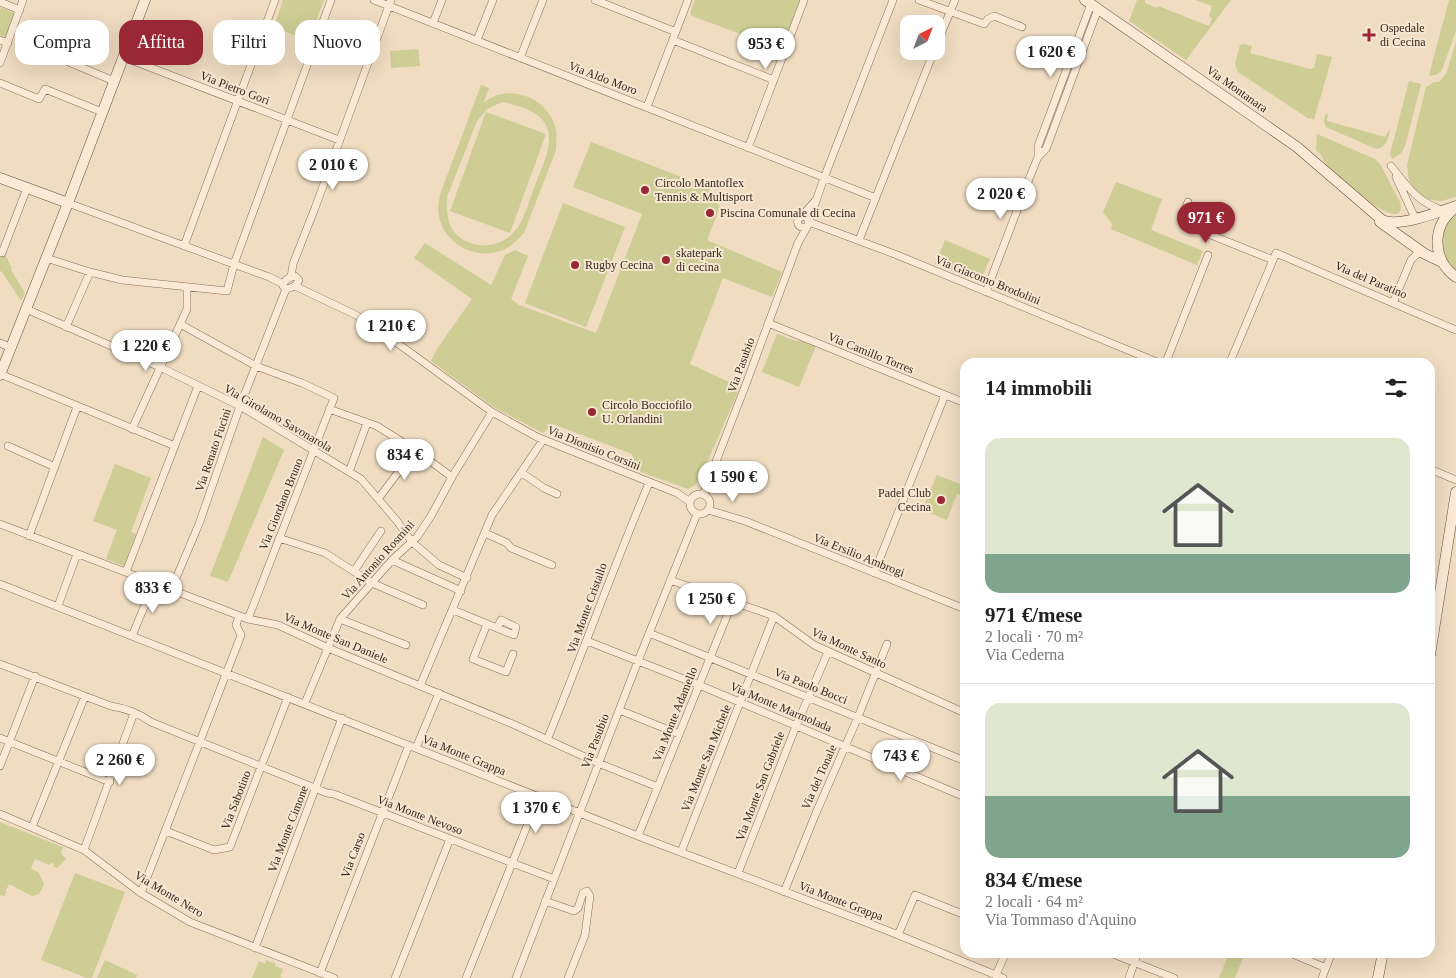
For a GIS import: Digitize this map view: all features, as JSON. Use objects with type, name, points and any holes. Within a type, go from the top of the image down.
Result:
[{"type":"main road","points":[[136,20],[144,0]]},
{"type":"main road","name":"Via Montanara","points":[[1091,4],[1297,147],[1367,209]]},
{"type":"main road","points":[[0,374],[68,203],[120,65]]},
{"type":"main road","points":[[0,178],[68,203]]},
{"type":"main road","points":[[1367,209],[1387,222],[1399,223],[1456,207]]},
{"type":"main road","points":[[1456,207],[1441,224],[1437,238],[1438,252],[1442,262],[1456,277]]},
{"type":"main road","points":[[1367,209],[1380,222],[1425,254],[1442,262]]},
{"type":"main road","points":[[1435,624],[1456,492]]},
{"type":"main road","points":[[1378,978],[1382,958]]},
{"type":"street","points":[[0,63],[23,0]]},
{"type":"street","points":[[184,246],[275,0]]},
{"type":"street","points":[[46,258],[122,280],[227,291],[234,264],[331,0]]},
{"type":"street","name":"Via Aldo Moro","points":[[374,0],[390,3],[433,23],[520,58],[876,198]]},
{"type":"street","points":[[433,23],[442,0]]},
{"type":"street","points":[[477,40],[493,0]]},
{"type":"street","points":[[520,58],[543,0]]},
{"type":"street","points":[[595,0],[605,2],[676,32]]},
{"type":"street","points":[[647,107],[688,0]]},
{"type":"street","points":[[748,148],[804,0]]},
{"type":"street","name":"Via Pasubio","points":[[703,494],[893,0]]},
{"type":"street","points":[[920,0],[984,24],[994,16],[1022,26]]},
{"type":"street","points":[[945,24],[955,0]]},
{"type":"street","points":[[0,2],[20,10]]},
{"type":"street","points":[[284,287],[291,277],[293,264],[390,3]]},
{"type":"street","points":[[986,292],[1038,157],[1046,149],[1091,4]]},
{"type":"street","points":[[0,40],[8,43]]},
{"type":"street","points":[[673,40],[774,80]]},
{"type":"street","points":[[859,240],[930,60]]},
{"type":"street","points":[[76,65],[114,81]]},
{"type":"street","name":"Via Pietro Gori","points":[[146,65],[339,140]]},
{"type":"street","points":[[0,83],[39,99],[45,89],[102,112]]},
{"type":"street","points":[[1416,218],[1391,166],[1412,193],[1421,201],[1444,210]]},
{"type":"street","points":[[2,253],[27,188]]},
{"type":"street","name":"Via Pasubio","points":[[798,243],[799,222],[815,201]]},
{"type":"street","name":"Via del Paratino","points":[[1188,202],[1182,218],[1186,225],[1275,257],[1456,330]]},
{"type":"street","points":[[68,203],[234,264],[284,287],[295,286],[299,280],[295,276],[291,277]]},
{"type":"street","points":[[799,222],[805,217],[808,223]]},
{"type":"street","name":"Via Giacomo Brodolini","points":[[808,223],[859,240],[1147,358]]},
{"type":"street","points":[[1403,238],[1410,249],[1411,260]]},
{"type":"street","points":[[1393,303],[1411,260],[1418,253],[1425,254]]},
{"type":"street","points":[[1168,358],[1208,255]]},
{"type":"street","points":[[1232,358],[1275,257]]},
{"type":"street","points":[[66,327],[90,272]]},
{"type":"street","name":"Via Dionisio Corsini","points":[[295,286],[356,315],[492,412],[543,440],[677,493],[690,502]]},
{"type":"street","points":[[132,429],[187,309],[187,287]]},
{"type":"street","name":"Via Renato Fucini","points":[[171,590],[199,524],[284,287]]},
{"type":"street","name":"Via Girolamo Savonarola","points":[[26,309],[160,367],[240,406],[349,472],[361,480],[412,542],[439,565],[467,578]]},
{"type":"street","name":"Via Camillo Torres","points":[[768,323],[960,401]]},
{"type":"street","points":[[180,324],[256,366]]},
{"type":"street","points":[[0,343],[11,348]]},
{"type":"street","name":"Via Giordano Bruno","points":[[248,619],[334,398],[302,383],[256,366]]},
{"type":"street","points":[[0,374],[175,446]]},
{"type":"street","points":[[126,572],[198,386]]},
{"type":"street","points":[[874,573],[945,395]]},
{"type":"street","points":[[29,536],[77,407]]},
{"type":"street","points":[[329,409],[376,426],[415,450],[452,477]]},
{"type":"street","name":"Via Antonio Rosmini","points":[[305,704],[340,619],[392,560],[412,542],[432,516],[452,477],[492,412]]},
{"type":"street","points":[[349,472],[367,423]]},
{"type":"street","points":[[420,686],[492,515],[543,440]]},
{"type":"street","points":[[8,446],[55,467]]},
{"type":"street","points":[[378,499],[415,450]]},
{"type":"street","points":[[1435,471],[1456,480]]},
{"type":"street","points":[[522,473],[544,488],[557,494]]},
{"type":"street","name":"Via Monte Cristallo","points":[[547,740],[587,641],[615,564],[649,483]]},
{"type":"street","points":[[703,494],[709,500],[709,507],[705,513],[697,514],[692,511],[690,502],[693,497],[703,494]]},
{"type":"street","name":"Via Ersilio Ambrogi","points":[[709,507],[960,607]]},
{"type":"street","name":"Via Pasubio","points":[[516,978],[598,763],[697,514]]},
{"type":"street","name":"Via Monte San Daniele","points":[[0,524],[239,616],[278,625],[328,648],[515,725],[598,763],[658,787]]},
{"type":"street","points":[[354,571],[381,532]]},
{"type":"street","points":[[485,533],[507,543],[512,548],[552,565]]},
{"type":"street","points":[[279,538],[326,553],[372,582],[423,605]]},
{"type":"street","points":[[58,606],[77,554]]},
{"type":"street","points":[[392,560],[461,591]]},
{"type":"street","name":"Via Monte Santo","points":[[670,580],[774,616],[801,637],[828,652],[960,711]]},
{"type":"street","points":[[132,636],[154,583]]},
{"type":"street","name":"Via Monte Grappa","points":[[0,584],[638,836],[898,935],[1000,977]]},
{"type":"street","name":"Via Monte Adamello","points":[[638,836],[733,601]]},
{"type":"street","points":[[453,610],[497,628]]},
{"type":"street","points":[[141,893],[228,674],[241,635],[236,625],[239,616]]},
{"type":"street","name":"Via Monte San Michele","points":[[681,852],[774,616]]},
{"type":"street","points":[[340,619],[406,645]]},
{"type":"street","points":[[487,624],[473,659],[506,672],[513,654]]},
{"type":"street","name":"Via Paolo Bocci","points":[[649,633],[960,759]]},
{"type":"street","name":"Via Monte Marmolada","points":[[587,641],[741,702],[960,795]]},
{"type":"street","name":"Via del Tonale","points":[[784,892],[887,644]]},
{"type":"street","name":"Via Monte San Gabriele","points":[[738,873],[796,726],[828,652]]},
{"type":"street","name":"Via Monte Nevoso","points":[[0,664],[111,706],[116,711],[134,716],[144,722],[151,722],[290,777],[328,789],[334,794],[554,880]]},
{"type":"street","points":[[0,766],[35,676]]},
{"type":"street","name":"Via Carso","points":[[320,973],[382,812],[439,693]]},
{"type":"street","points":[[32,827],[84,696]]},
{"type":"street","name":"Via Sabotino","points":[[166,831],[214,850],[230,847],[288,697]]},
{"type":"street","points":[[619,710],[679,734]]},
{"type":"street","points":[[84,850],[134,716]]},
{"type":"street","name":"Via Monte Cimone","points":[[255,948],[342,718]]},
{"type":"street","points":[[0,738],[110,782]]},
{"type":"street","points":[[466,978],[538,796]]},
{"type":"street","name":"Via Monte Nero","points":[[0,814],[84,850],[141,893],[190,922],[334,978]]},
{"type":"street","points":[[396,978],[450,839]]},
{"type":"street","points":[[545,901],[574,911],[578,908],[583,893],[587,891],[590,896],[584,935],[568,978]]},
{"type":"street","points":[[898,935],[915,895],[960,913]]},
{"type":"street","points":[[1000,977],[1005,958]]},
{"type":"street","points":[[1124,958],[1174,978]]},
{"type":"street","points":[[1129,978],[1136,958]]},
{"type":"street","points":[[1302,958],[1326,968]]},
{"type":"street","points":[[1322,978],[1330,958]]},
{"type":"green space","points":[[283,0],[324,0],[316,20],[295,20],[295,36],[285,32],[285,20],[276,20]]},
{"type":"green space","points":[[695,0],[800,0],[781,49],[692,16],[690,13]]},
{"type":"green space","points":[[1137,0],[1145,0],[1145,3],[1157,8],[1158,6],[1209,26],[1212,18],[1209,16],[1212,6],[1195,0],[1231,0],[1186,60],[1129,21]]},
{"type":"green space","points":[[1449,0],[1456,0],[1456,31],[1442,70],[1438,74],[1431,76],[1429,75]]},
{"type":"green space","points":[[0,7],[15,13],[6,37],[0,35]]},
{"type":"green space","points":[[1456,42],[1456,197],[1442,201],[1431,200],[1415,191],[1409,180],[1407,165],[1426,87],[1434,82],[1439,82],[1446,74]]},
{"type":"green space","points":[[1240,45],[1252,46],[1250,53],[1310,69],[1314,68],[1317,54],[1332,57],[1314,120],[1309,119],[1238,72],[1235,64]]},
{"type":"green space","points":[[418,49],[420,66],[391,68],[390,51]]},
{"type":"green space","points":[[1409,81],[1421,84],[1405,146],[1401,153],[1392,159],[1390,154]]},
{"type":"green space","points":[[481,85],[489,88],[484,102],[498,95],[516,94],[534,100],[548,113],[556,130],[556,150],[524,233],[512,245],[493,253],[482,253],[463,248],[454,242],[447,235],[439,216],[438,207],[441,192]],"holes":[[[502,102],[524,108],[537,115],[545,123],[549,132],[549,143],[543,165],[517,229],[500,242],[492,245],[476,245],[461,239],[452,229],[448,216],[447,197],[477,121],[487,109]]]},
{"type":"green space","points":[[486,112],[546,134],[510,233],[450,211]]},
{"type":"green space","points":[[1328,114],[1327,121],[1385,137],[1389,130],[1387,141],[1384,146],[1376,149],[1326,127],[1324,122],[1325,115]]},
{"type":"green space","points":[[1317,134],[1375,159],[1380,164],[1400,202],[1401,209],[1399,213],[1392,214],[1372,204],[1325,163],[1316,150]]},
{"type":"green space","points":[[591,142],[710,188],[709,193],[720,207],[707,240],[782,272],[772,297],[723,278],[690,364],[740,387],[700,479],[688,489],[638,471],[632,454],[553,424],[543,433],[495,408],[431,361],[437,349],[472,299],[414,258],[425,243],[491,285],[505,255],[515,250],[528,256],[511,299],[519,305],[596,333],[642,214],[573,187]]},
{"type":"green space","points":[[1116,182],[1162,199],[1151,230],[1203,251],[1197,265],[1111,229],[1112,224],[1103,212]]},
{"type":"green space","name":"Rugby Cecina","points":[[563,203],[625,227],[586,327],[525,303]]},
{"type":"green space","points":[[1456,214],[1456,273],[1446,259],[1442,243],[1445,228]]},
{"type":"green space","points":[[945,240],[990,259],[980,282],[935,264]]},
{"type":"green space","points":[[4,253],[12,268],[11,270],[25,293],[21,301],[0,271],[0,256],[2,257]]},
{"type":"green space","points":[[777,334],[816,346],[799,387],[762,372]]},
{"type":"green space","points":[[263,437],[284,450],[228,582],[210,576]]},
{"type":"green space","points":[[115,464],[151,478],[131,532],[136,534],[124,566],[106,559],[117,530],[93,521]]},
{"type":"green space","name":"Padel Club Cecina","points":[[937,475],[960,484],[960,495],[957,494],[947,520],[922,510]]},
{"type":"green space","points":[[0,822],[63,847],[61,853],[66,859],[57,868],[54,867],[53,862],[49,865],[35,859],[31,868],[39,873],[44,884],[39,894],[32,896],[9,884],[5,896],[0,895]]},
{"type":"green space","points":[[75,873],[125,892],[92,978],[87,978],[41,960]]},
{"type":"green space","points":[[1227,958],[1243,958],[1235,978],[1219,978]]},
{"type":"green space","points":[[105,960],[137,975],[136,978],[97,978]]},
{"type":"green space","points":[[266,960],[283,969],[280,977],[283,978],[252,978],[259,961],[265,964]]},
{"type":"place","name":"Ospedale di Cecina","points":[[1369,35]]},
{"type":"place","name":"Circolo Mantoflex Tennis & Multisport","points":[[645,190]]},
{"type":"place","name":"Piscina Comunale di Cecina","points":[[710,213]]},
{"type":"place","name":"skatepark di cecina","points":[[666,260]]},
{"type":"place","name":"Rugby Cecina","points":[[575,265]]},
{"type":"place","name":"Circolo Bocciofilo U. Orlandini","points":[[592,412]]},
{"type":"place","name":"Padel Club Cecina","points":[[941,500]]}]
